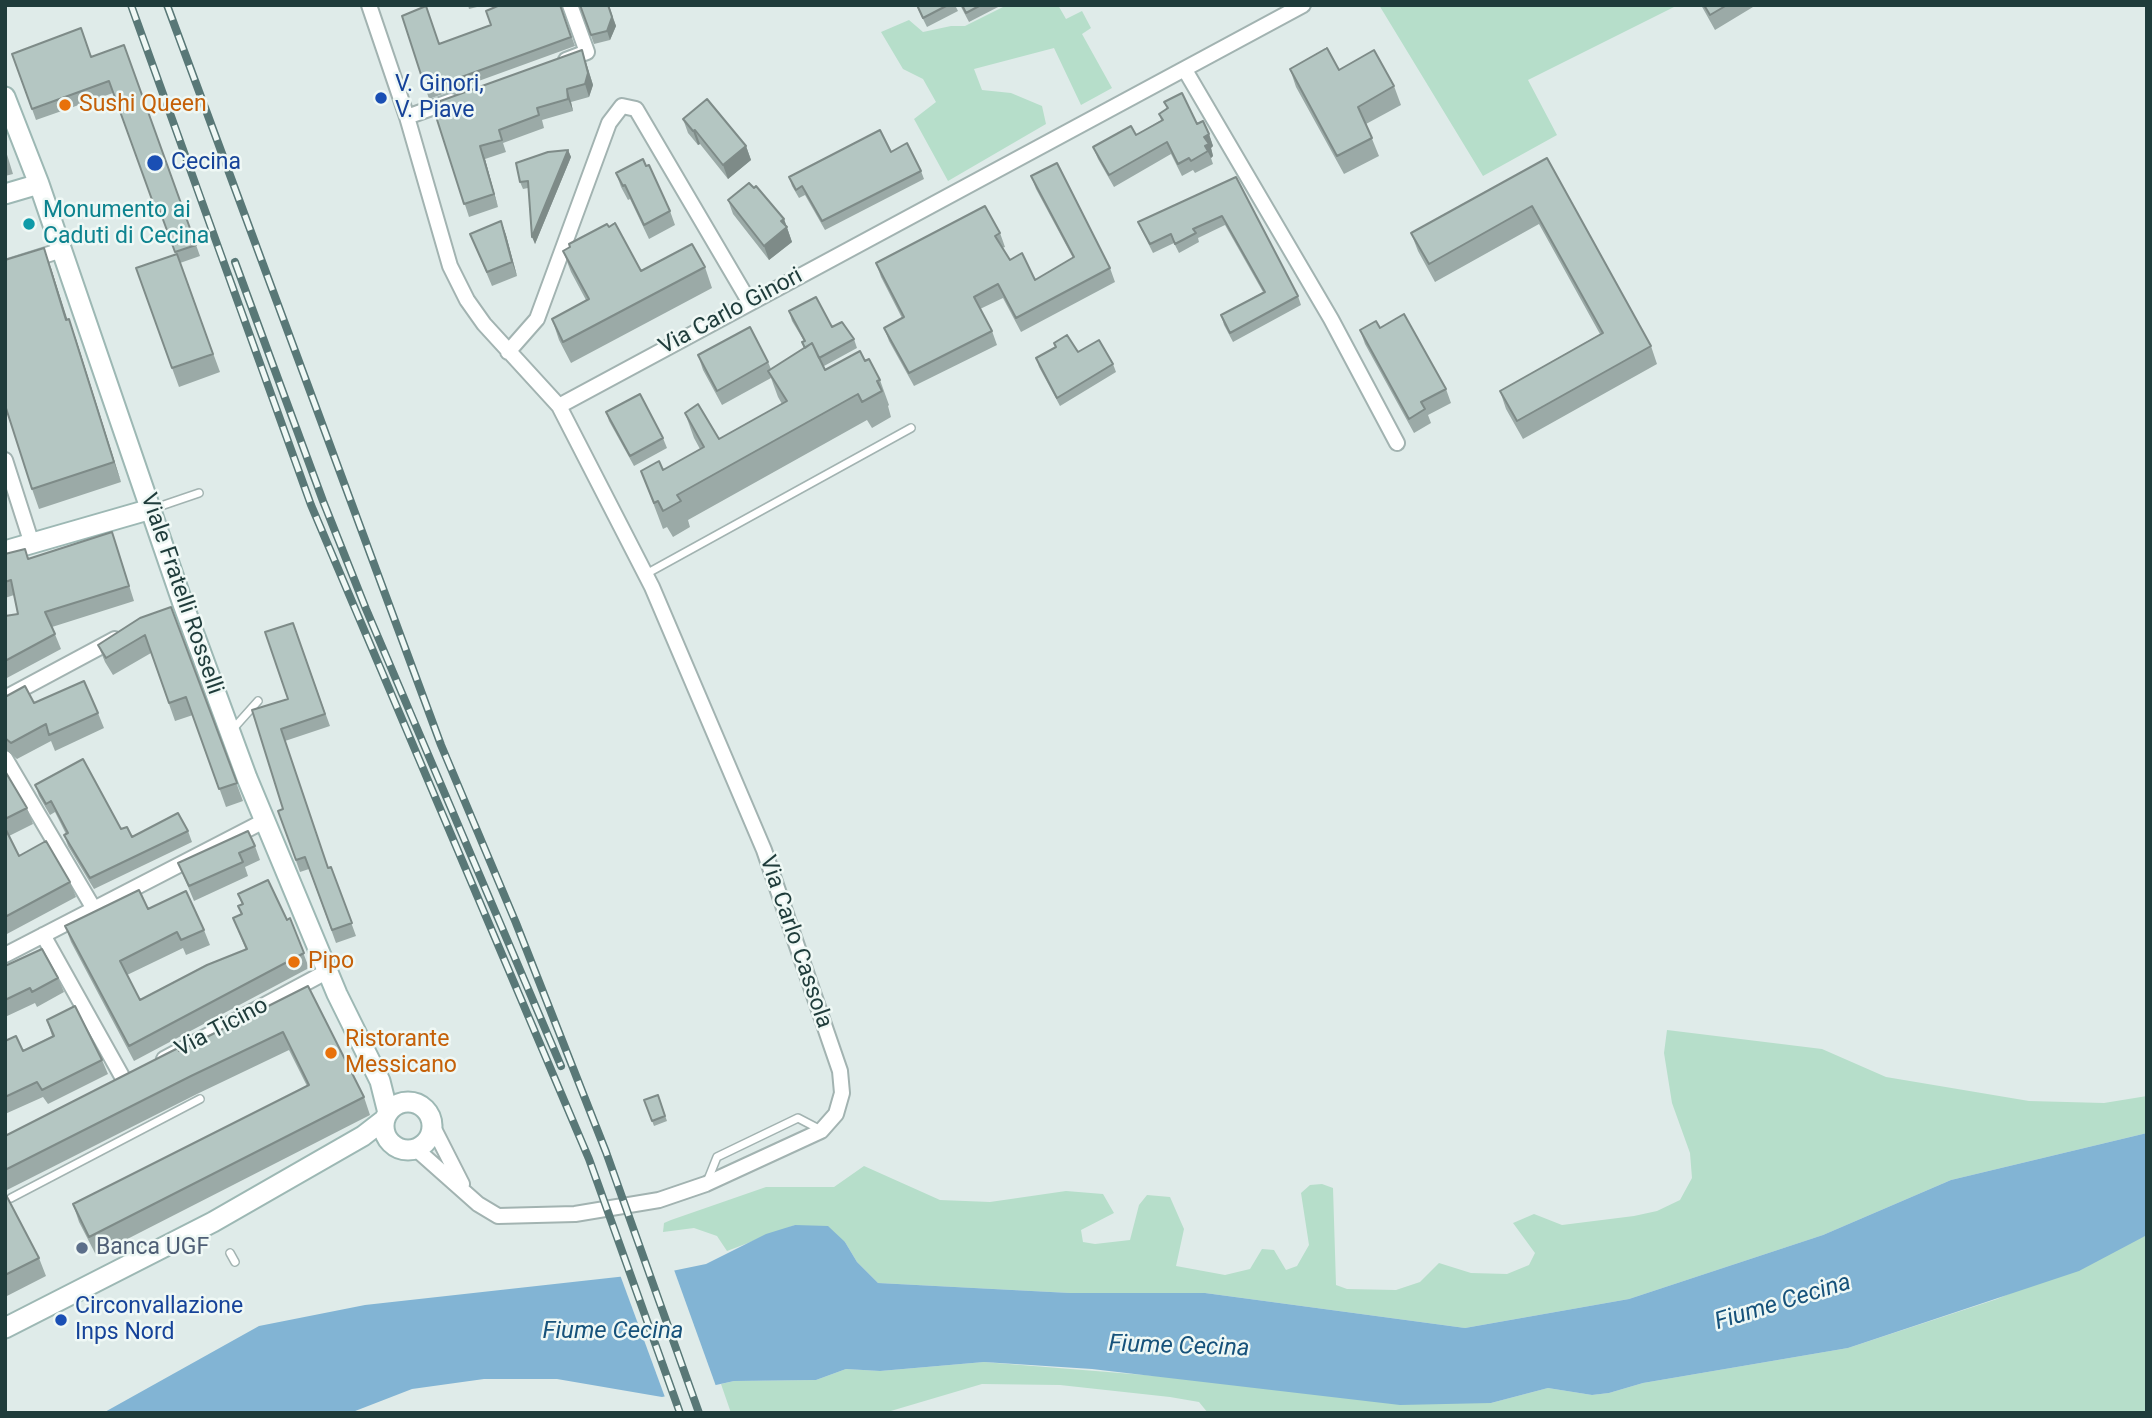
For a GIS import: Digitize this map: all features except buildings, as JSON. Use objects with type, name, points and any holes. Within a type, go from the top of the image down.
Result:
[{"type":"street","points":[[369,5],[407,117],[450,266],[467,300],[508,352],[559,406]]},
{"type":"street","points":[[548,66],[587,52],[570,5]]},
{"type":"street","name":"Via Carlo Ginori","points":[[559,406],[1303,5]]},
{"type":"street","points":[[1185,70],[1331,319],[1397,443]]},
{"type":"street","points":[[407,117],[471,94]]},
{"type":"street","name":"Viale Fratelli Rosselli","points":[[5,97],[39,184],[151,509],[177,607],[328,971],[393,1111]]},
{"type":"street","points":[[508,352],[537,319],[609,123],[622,106],[636,109],[750,303]]},
{"type":"street","points":[[5,194],[39,184]]},
{"type":"street","points":[[5,268],[62,250]]},
{"type":"street","name":"Via Carlo Cassola","points":[[559,406],[645,574],[764,850],[840,1071],[841,1104],[821,1131]]},
{"type":"street","points":[[5,460],[32,544]]},
{"type":"street","points":[[5,551],[151,509]]},
{"type":"street","points":[[5,698],[124,635]]},
{"type":"street","points":[[5,758],[94,909]]},
{"type":"street","points":[[5,955],[264,821]]},
{"type":"street","name":"Via Ticino","points":[[43,934],[130,1077],[328,971]]},
{"type":"street","points":[[5,1328],[213,1222],[363,1136],[393,1111],[413,1102],[426,1110],[464,1189]]},
{"type":"street","points":[[388,1140],[393,1111]]},
{"type":"street","points":[[363,1136],[388,1140],[401,1149],[416,1149],[428,1139],[432,1125]]},
{"type":"street","points":[[416,1149],[478,1204],[498,1216],[587,1212],[659,1200],[706,1184],[821,1131]]},
{"type":"lane","points":[[645,574],[911,428]]},
{"type":"lane","points":[[151,509],[199,493]]},
{"type":"lane","points":[[230,732],[258,701]]},
{"type":"lane","points":[[11,1198],[200,1100]]},
{"type":"lane","points":[[706,1184],[717,1157],[798,1118],[821,1131]]},
{"type":"lane","points":[[230,1253],[235,1262]]},
{"type":"green space","points":[[1007,5],[1058,5],[1066,19],[1082,11],[1091,28],[1082,34],[1112,88],[1081,105],[1054,48],[974,69],[982,90],[1011,93],[1042,106],[1046,124],[948,181],[914,119],[936,102],[923,79],[903,69],[881,32],[909,20],[923,32],[965,26]]},
{"type":"green space","points":[[1379,5],[1676,6],[1528,80],[1557,135],[1483,176]]},
{"type":"green space","points":[[1667,1030],[1822,1049],[1886,1077],[2029,1101],[2104,1103],[2147,1096],[2147,1133],[1951,1180],[1823,1235],[1629,1299],[1465,1328],[1205,1293],[1070,1293],[878,1283],[857,1262],[845,1242],[795,1225],[727,1251],[717,1236],[694,1228],[663,1232],[664,1223],[766,1187],[834,1187],[864,1166],[940,1200],[990,1202],[1066,1191],[1103,1194],[1114,1213],[1081,1230],[1083,1242],[1095,1244],[1130,1240],[1139,1205],[1147,1195],[1170,1197],[1184,1229],[1176,1266],[1225,1275],[1250,1269],[1262,1249],[1274,1250],[1286,1270],[1297,1266],[1309,1245],[1301,1193],[1310,1185],[1322,1184],[1333,1188],[1336,1285],[1347,1289],[1396,1290],[1420,1282],[1439,1263],[1471,1273],[1507,1274],[1529,1265],[1535,1253],[1513,1223],[1534,1214],[1562,1225],[1634,1216],[1657,1211],[1680,1200],[1692,1178],[1690,1153],[1672,1103],[1664,1053]]},
{"type":"green space","points":[[2147,1235],[2147,1413],[1208,1413],[1199,1402],[1170,1397],[1060,1385],[982,1384],[884,1413],[731,1413],[721,1384],[734,1381],[816,1380],[846,1369],[880,1371],[984,1362],[1491,1403],[1548,1388],[1592,1395],[1643,1383],[1848,1348],[1997,1299]]},
{"type":"water","name":"Fiume Cecina","points":[[2147,1133],[2147,1235],[2079,1271],[1848,1348],[1643,1383],[1609,1393],[1592,1395],[1548,1388],[1491,1403],[1400,1405],[1092,1369],[984,1362],[880,1371],[846,1369],[816,1380],[734,1381],[662,1397],[557,1379],[484,1379],[412,1389],[350,1413],[103,1413],[259,1326],[365,1305],[672,1271],[706,1264],[766,1234],[795,1225],[828,1226],[845,1242],[857,1262],[878,1283],[1070,1293],[1205,1293],[1465,1328],[1629,1299],[1823,1235],[1951,1180]]},
{"type":"pier","points":[[673,1267],[717,1389],[666,1400],[619,1272]]},
{"type":"railway","points":[[131,5],[311,505],[589,1159],[680,1413]]},
{"type":"railway","points":[[167,5],[441,745],[516,923],[606,1152],[699,1413]]},
{"type":"railway","points":[[235,262],[366,609],[561,1066]]},
{"type":"place","name":"V. Ginori, V. Piave","points":[[381,98]]},
{"type":"place","name":"Sushi Queen","points":[[65,105]]},
{"type":"place","name":"Cecina","points":[[155,163]]},
{"type":"place","name":"Monumento ai Caduti di Cecina","points":[[29,224]]},
{"type":"place","name":"Pipo","points":[[294,962]]},
{"type":"place","name":"Ristorante Messicano","points":[[331,1053]]},
{"type":"place","name":"Banca UGF","points":[[82,1248]]},
{"type":"place","name":"Circonvallazione Inps Nord","points":[[61,1320]]}]
